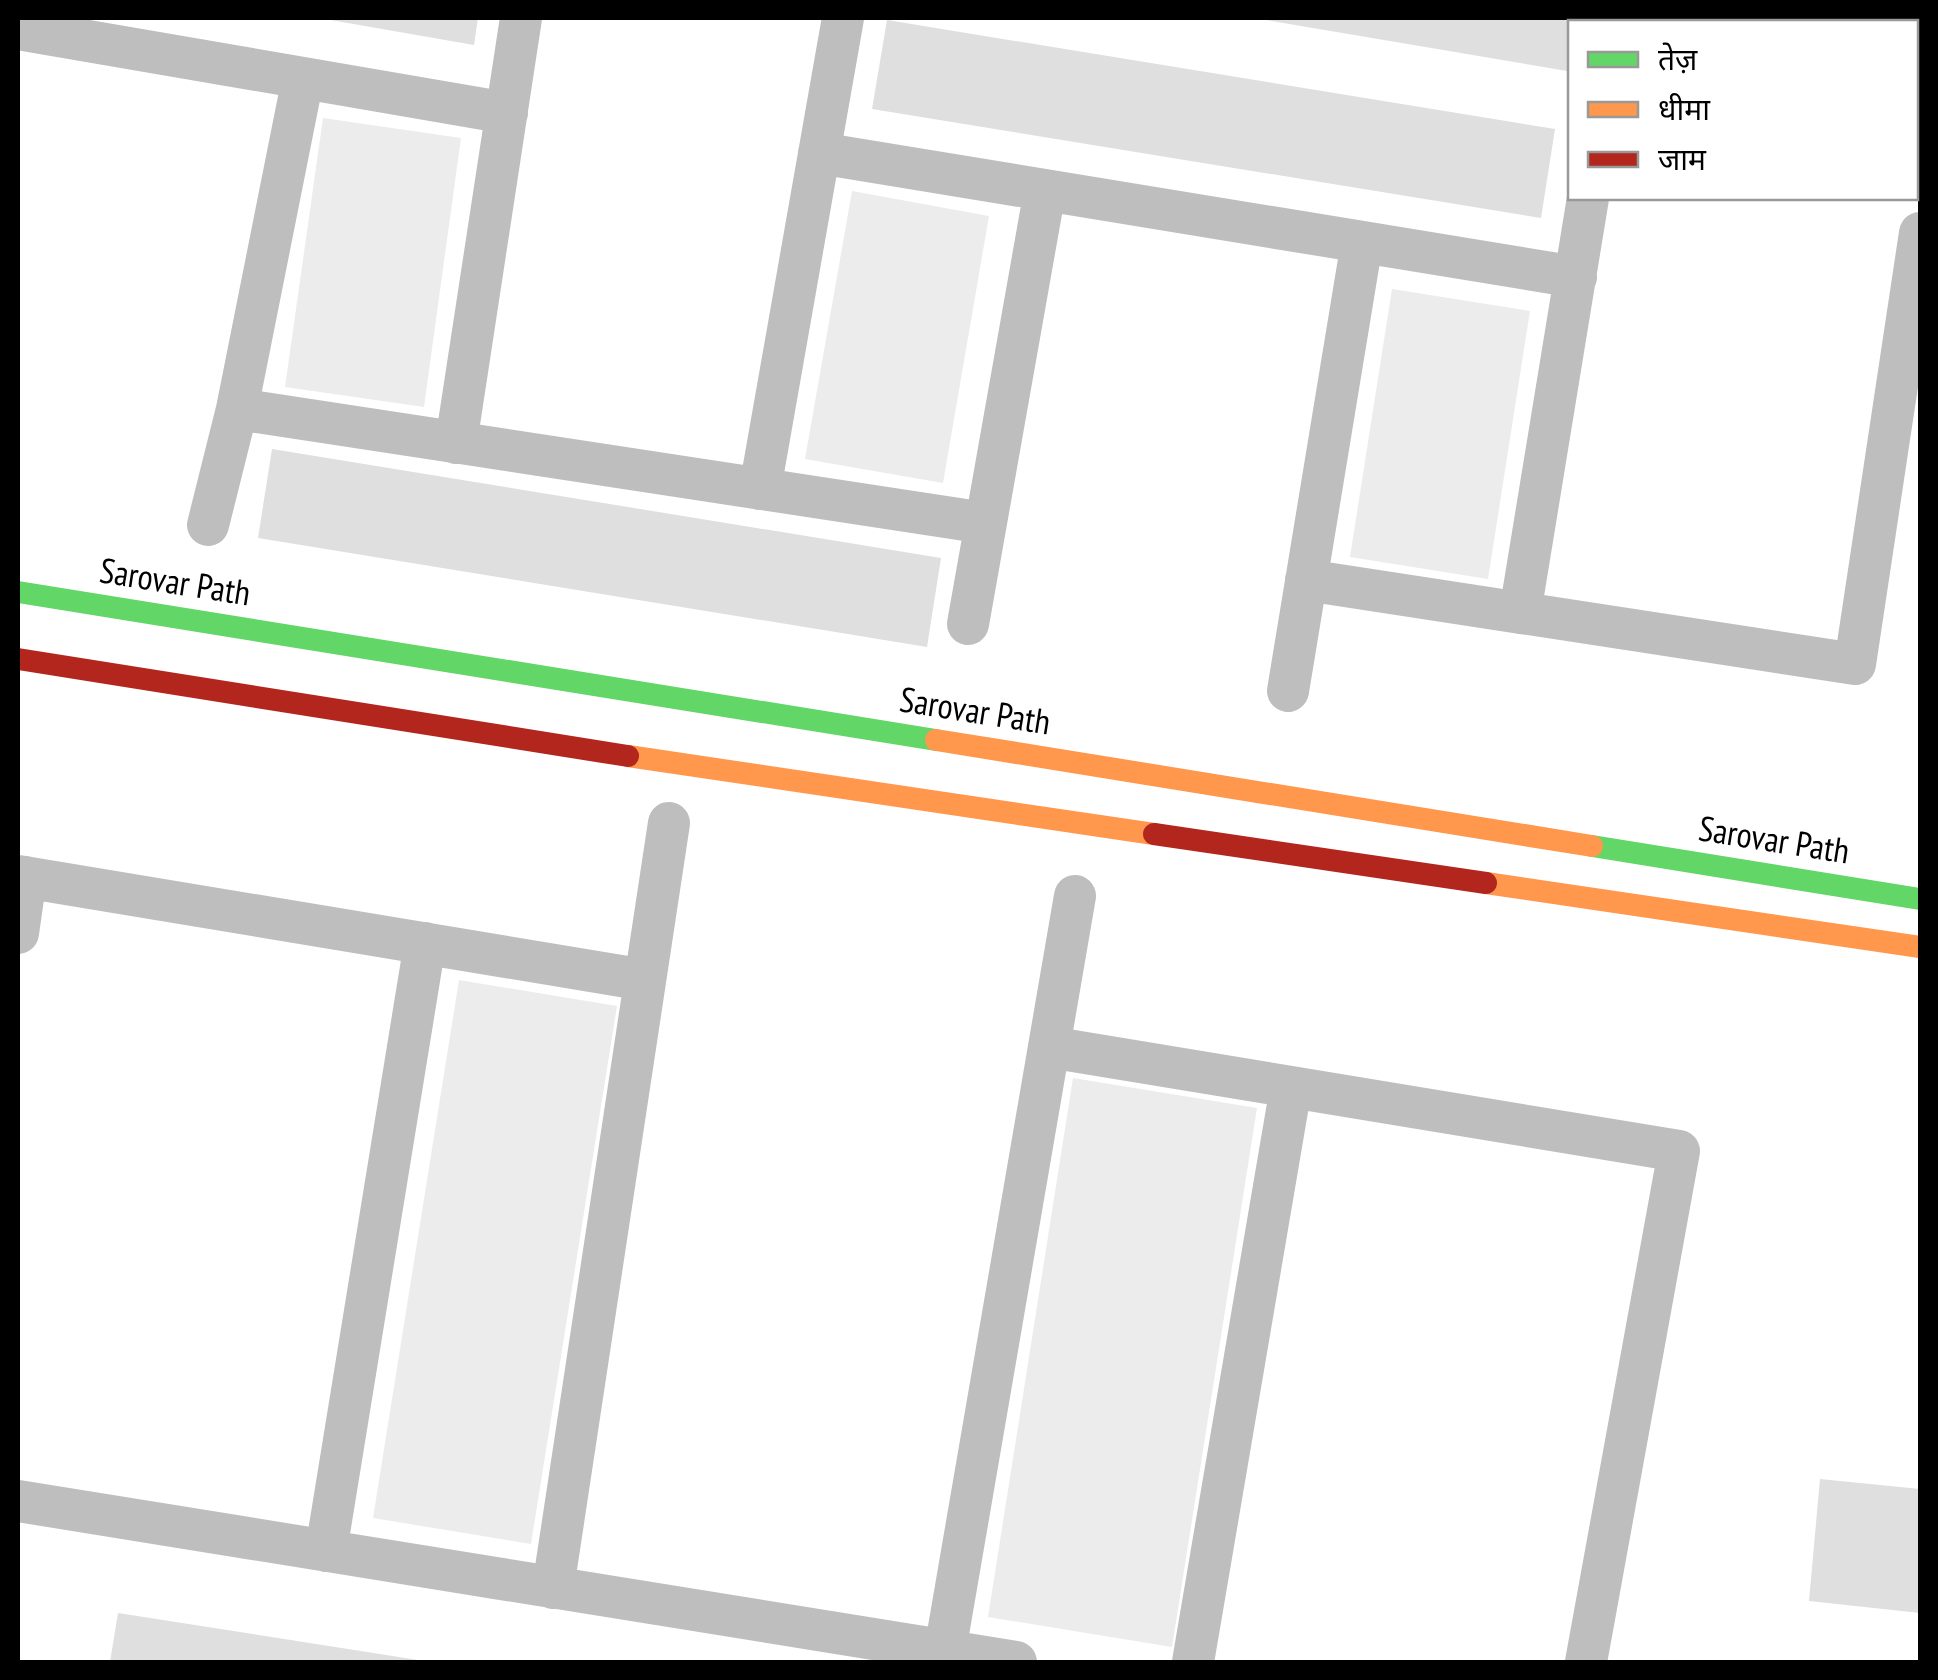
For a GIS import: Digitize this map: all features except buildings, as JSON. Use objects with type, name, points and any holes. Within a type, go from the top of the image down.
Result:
[{"type":"main road","name":"Sarovar Path","points":[[18,592],[1920,899]]},
{"type":"main road","points":[[18,659],[549,744],[1920,947]]},
{"type":"street","points":[[456,443],[521,18]]},
{"type":"street","points":[[760,489],[842,18]]},
{"type":"street","points":[[18,29],[507,113]]},
{"type":"street","points":[[208,525],[237,409],[304,78]]},
{"type":"street","points":[[819,153],[1576,276]]},
{"type":"street","points":[[968,624],[1045,190]]},
{"type":"street","points":[[1520,613],[1588,200]]},
{"type":"street","points":[[1306,580],[1854,664],[1920,233]]},
{"type":"street","points":[[1288,691],[1362,242]]},
{"type":"street","points":[[237,409],[986,523]]},
{"type":"street","points":[[553,1588],[669,824]]},
{"type":"street","points":[[18,933],[22,877],[645,980]]},
{"type":"street","points":[[945,1651],[1075,896]]},
{"type":"street","points":[[326,1551],[425,943]]},
{"type":"street","points":[[1049,1047],[1679,1151],[1586,1662]]},
{"type":"street","points":[[1192,1662],[1291,1087]]},
{"type":"street","points":[[18,1501],[1016,1662]]},
{"type":"shaded area","points":[[323,118],[461,138],[424,407],[285,387]]},
{"type":"shaded area","points":[[852,191],[989,216],[943,483],[805,459]]},
{"type":"shaded area","points":[[1392,289],[1530,311],[1488,579],[1350,557]]},
{"type":"shaded area","points":[[459,980],[617,1006],[531,1544],[373,1518]]},
{"type":"shaded area","points":[[1073,1078],[1257,1108],[1172,1647],[988,1617]]},
{"type":"traffic: fast","points":[[18,592],[936,740]]},
{"type":"traffic: fast","points":[[1592,846],[1920,899]]},
{"type":"traffic: slow","points":[[936,740],[1592,846]]},
{"type":"traffic: slow","points":[[628,756],[1154,834]]},
{"type":"traffic: slow","points":[[1486,883],[1920,947]]},
{"type":"traffic: jam","points":[[18,659],[628,756]]},
{"type":"traffic: jam","points":[[1154,834],[1486,883]]}]
